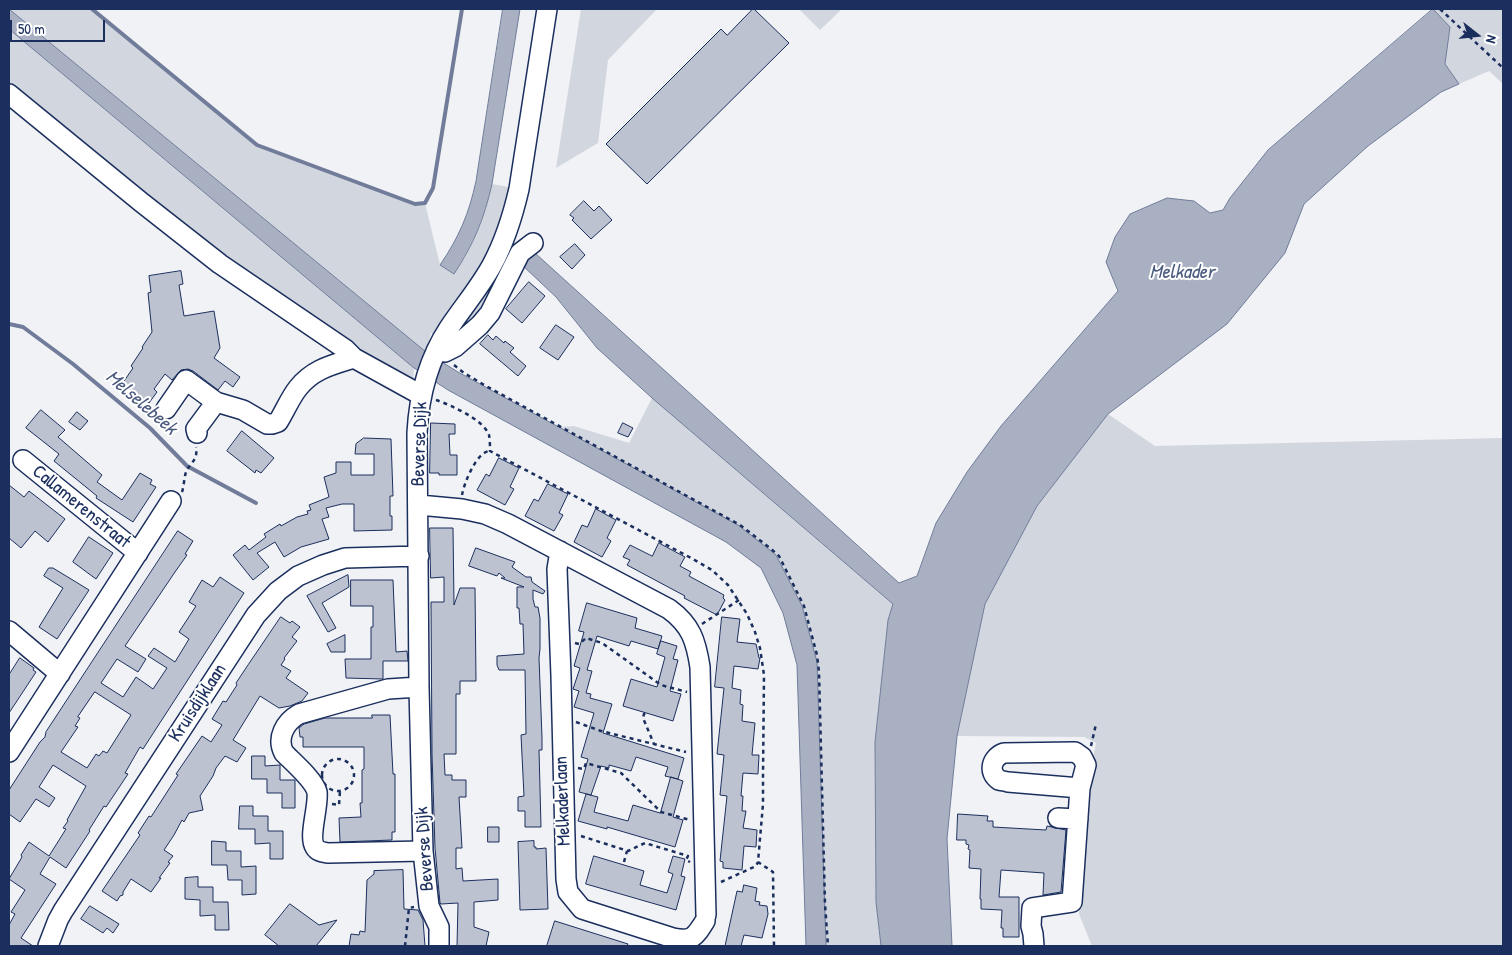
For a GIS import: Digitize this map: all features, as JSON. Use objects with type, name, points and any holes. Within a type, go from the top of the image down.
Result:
[{"type":"street","name":"Beverse Dijk","points":[[439,946],[438,927],[429,906],[423,851],[419,687],[418,408],[422,389],[437,349],[492,265],[512,216],[519,189],[547,9]]},
{"type":"street","points":[[9,94],[220,264],[345,349],[354,358],[422,389]]},
{"type":"street","points":[[437,349],[445,352],[455,347],[480,325],[490,312],[520,253],[533,243]]},
{"type":"street","points":[[166,409],[186,380],[216,402],[243,410],[267,424],[272,424],[278,422],[298,388],[308,377],[318,370],[354,358]]},
{"type":"street","points":[[197,433],[196,429],[216,402]]},
{"type":"street","name":"Callamerenstraat","points":[[23,460],[138,553]]},
{"type":"street","name":"Callamerenstraat","points":[[9,752],[171,501]]},
{"type":"street","name":"Melkaderlaan","points":[[418,506],[462,509],[493,517],[560,551],[669,609],[680,617],[690,631],[698,650],[700,667],[706,889],[702,929],[690,939],[673,938],[597,915],[582,909],[568,892],[566,879],[557,569],[560,551]]},
{"type":"street","name":"Kruisdijklaan","points":[[48,946],[62,911],[256,615],[278,591],[298,576],[345,558],[418,556]]},
{"type":"street","points":[[9,631],[60,674]]},
{"type":"street","points":[[419,687],[388,689],[299,714],[291,718],[284,726],[280,739],[284,753],[309,780],[317,792],[313,837],[313,845],[316,849],[328,853],[423,851]]},
{"type":"street","points":[[1034,946],[1030,926],[1032,908],[1072,902],[1080,788]]},
{"type":"street","points":[[1058,818],[1078,818]]},
{"type":"path","points":[[1440,9],[1503,68]]},
{"type":"path","points":[[437,349],[464,373],[740,525],[779,556],[804,606],[817,655],[828,946]]},
{"type":"path","points":[[462,509],[464,485],[480,456],[486,451],[490,451]]},
{"type":"path","points":[[186,473],[195,460]]},
{"type":"path","points":[[690,631],[738,600]]},
{"type":"path","points":[[569,641],[579,644],[586,638],[602,642],[661,684],[690,693]]},
{"type":"path","points":[[645,715],[643,718],[654,744]]},
{"type":"path","points":[[561,716],[601,731],[702,756]]},
{"type":"path","points":[[332,761],[347,762],[354,774],[352,783],[349,787],[340,791],[329,788],[323,779],[324,768],[332,761]]},
{"type":"path","points":[[572,766],[584,769],[586,763],[621,773],[661,812],[693,821]]},
{"type":"path","points":[[574,834],[627,851],[645,843],[688,856],[686,860],[694,863]]},
{"type":"path","points":[[624,862],[627,851]]},
{"type":"path","points":[[706,889],[756,866],[758,862]]},
{"type":"path","points":[[405,946],[409,908],[429,906]]},
{"type":"shaded area","points":[[9,9],[92,9],[257,145],[415,204],[425,203],[440,265],[454,274],[473,243],[486,208],[492,184],[514,188],[498,242],[512,256],[481,316],[447,343],[431,333],[426,352]]},
{"type":"shaded area","points":[[581,9],[657,9],[608,60],[598,143],[556,168]]},
{"type":"shaded area","points":[[799,9],[842,9],[820,30]]},
{"type":"shaded area","points":[[1433,9],[1503,9],[1503,84],[1489,71],[1459,84],[1445,64],[1450,27]]},
{"type":"shaded area","points":[[9,29],[414,368],[412,397],[215,272],[9,108]]},
{"type":"shaded area","points":[[652,398],[893,604],[888,620],[875,742],[876,902],[881,946],[826,946],[817,662],[776,555],[558,427],[574,426],[629,443]]},
{"type":"shaded area","points":[[1108,414],[1155,446],[1503,438],[1503,946],[1092,946],[1079,914],[1084,800],[1096,743],[1084,737],[957,736],[985,604],[1037,506]]},
{"type":"water","points":[[9,9],[426,352],[458,372],[738,525],[776,555],[802,606],[817,662],[826,946],[806,946],[797,665],[783,613],[761,568],[726,542],[448,390],[414,368],[9,29]]},
{"type":"water","points":[[503,9],[520,9],[492,184],[486,209],[477,231],[454,274],[440,265],[453,245],[467,215],[476,181]]},
{"type":"water","name":"Melkader","points":[[1433,9],[1450,27],[1445,64],[1459,84],[1441,92],[1368,146],[1304,204],[1285,253],[1227,324],[1108,414],[1037,506],[985,604],[957,736],[947,839],[952,946],[881,946],[876,902],[875,742],[888,620],[893,604],[652,398],[597,348],[556,297],[522,265],[526,257],[535,253],[899,583],[917,576],[936,523],[967,472],[1001,426],[1118,291],[1106,262],[1115,237],[1130,214],[1167,198],[1194,201],[1210,213],[1223,210],[1230,198],[1268,150]]},
{"type":"building","points":[[753,9],[789,43],[647,184],[606,144],[721,29],[727,35]]},
{"type":"building","points":[[584,201],[594,211],[599,206],[612,220],[591,239],[572,220],[574,218],[570,215]]},
{"type":"building","points":[[575,244],[585,255],[572,269],[560,257]]},
{"type":"building","points":[[181,271],[183,284],[179,285],[184,316],[214,311],[220,348],[214,358],[240,377],[233,387],[225,381],[218,390],[188,369],[181,370],[172,380],[165,374],[154,389],[157,392],[149,403],[122,384],[133,368],[131,366],[152,332],[148,293],[151,292],[149,276]]},
{"type":"building","points":[[529,282],[545,296],[522,323],[506,309]]},
{"type":"building","points":[[556,325],[574,337],[558,360],[540,348]]},
{"type":"building","points":[[488,335],[493,340],[496,336],[514,348],[510,352],[526,366],[518,376],[480,344]]},
{"type":"building","points":[[41,410],[65,430],[58,437],[102,475],[97,482],[122,500],[140,473],[152,480],[150,484],[156,487],[133,522],[96,498],[97,496],[54,461],[59,454],[26,428]]},
{"type":"building","points":[[77,412],[88,421],[80,430],[69,422]]},
{"type":"building","points":[[431,423],[455,424],[455,434],[449,434],[450,455],[457,455],[457,475],[430,473]]},
{"type":"building","points":[[623,423],[633,428],[628,437],[618,433]]},
{"type":"building","points":[[242,431],[274,458],[261,473],[256,470],[255,473],[227,451]]},
{"type":"building","points":[[364,438],[391,439],[393,496],[390,496],[390,516],[392,516],[392,530],[354,531],[354,504],[342,504],[326,508],[329,517],[322,519],[329,539],[301,547],[284,557],[275,542],[257,553],[269,567],[253,580],[233,555],[245,545],[249,550],[266,537],[264,534],[280,524],[281,526],[297,517],[308,514],[307,511],[311,510],[309,505],[329,497],[324,477],[336,473],[336,462],[351,462],[351,475],[374,475],[374,454],[355,454],[356,444]]},
{"type":"building","points":[[499,458],[519,468],[510,487],[514,489],[505,505],[477,490],[486,474],[489,476]]},
{"type":"building","points":[[548,484],[568,494],[559,513],[563,515],[554,531],[525,516],[534,499],[538,501]]},
{"type":"building","points":[[9,485],[24,497],[29,491],[65,519],[48,542],[35,531],[21,548],[9,538]]},
{"type":"building","points":[[596,509],[616,520],[607,538],[611,541],[602,557],[574,542],[582,525],[587,527]]},
{"type":"building","points":[[430,528],[453,528],[454,605],[460,588],[475,588],[476,681],[460,681],[460,694],[456,694],[456,754],[444,754],[445,775],[452,775],[452,780],[466,780],[466,797],[459,797],[462,848],[456,848],[456,869],[462,868],[463,881],[498,879],[498,900],[474,902],[474,927],[489,932],[486,946],[457,946],[458,903],[440,903],[435,848],[432,754],[431,602],[444,602],[444,577],[431,578]]},
{"type":"building","points":[[178,531],[193,541],[185,554],[187,555],[125,646],[146,659],[138,672],[117,659],[101,683],[123,697],[136,677],[153,689],[167,668],[148,656],[154,648],[175,662],[189,639],[179,632],[196,606],[189,602],[202,580],[213,587],[220,577],[244,593],[143,749],[140,747],[125,773],[128,774],[106,807],[104,806],[66,868],[50,857],[40,874],[56,884],[21,938],[33,946],[9,946],[9,925],[15,914],[11,912],[25,890],[9,879],[29,842],[49,856],[66,829],[63,828],[86,786],[53,765],[39,787],[55,798],[49,807],[36,799],[20,822],[9,814],[9,790],[45,737],[46,732]],"holes":[[[95,692],[131,715],[107,753],[103,751],[99,756],[96,754],[87,768],[61,752],[78,727],[75,726],[80,718],[78,717]]]},
{"type":"building","points":[[89,537],[113,553],[96,579],[73,562]]},
{"type":"building","points":[[659,543],[685,557],[680,566],[691,572],[689,576],[724,595],[723,598],[725,600],[717,615],[627,565],[630,560],[623,557],[630,545],[652,556]]},
{"type":"building","points":[[476,548],[515,562],[512,567],[526,577],[531,577],[532,582],[545,591],[543,594],[533,590],[535,607],[538,607],[540,618],[539,658],[542,750],[539,750],[541,827],[525,827],[525,811],[518,811],[518,797],[524,796],[521,735],[526,734],[525,670],[499,670],[497,665],[497,656],[524,654],[523,624],[520,624],[519,608],[517,608],[517,587],[524,587],[501,578],[505,578],[499,573],[497,576],[469,566]]},
{"type":"building","points":[[49,568],[53,568],[89,590],[57,639],[39,627],[63,588],[44,576]]},
{"type":"building","points":[[348,575],[349,587],[322,603],[336,628],[328,632],[307,596]]},
{"type":"building","points":[[351,580],[393,580],[396,652],[407,651],[408,661],[383,661],[383,679],[346,678],[345,659],[371,659],[371,627],[373,627],[373,606],[351,606]]},
{"type":"building","points":[[587,603],[637,618],[635,628],[662,636],[658,649],[631,641],[629,646],[597,636],[587,670],[592,671],[586,693],[591,694],[590,698],[612,704],[603,733],[684,758],[678,779],[665,776],[668,767],[636,757],[631,771],[609,765],[609,768],[601,766],[591,795],[579,792],[588,759],[581,757],[594,713],[574,707],[579,691],[573,689],[580,668],[574,666],[584,632],[579,631]]},
{"type":"building","points":[[281,617],[290,623],[292,621],[300,627],[292,637],[297,641],[281,665],[291,671],[286,678],[308,693],[302,701],[279,708],[260,696],[233,740],[246,748],[237,762],[225,756],[200,796],[203,810],[189,813],[184,822],[182,820],[164,850],[173,856],[159,878],[161,878],[151,892],[131,879],[123,895],[117,901],[102,891],[140,835],[138,833],[149,816],[151,817],[178,775],[176,774],[202,736],[211,742],[222,725],[212,719],[223,701],[226,702],[237,685],[236,683]]},
{"type":"building","points":[[722,617],[740,619],[737,642],[756,644],[760,658],[758,669],[734,666],[732,688],[741,690],[740,704],[743,705],[742,721],[755,723],[752,755],[759,755],[758,774],[743,773],[742,811],[746,811],[743,828],[757,830],[756,847],[744,846],[742,870],[723,868],[723,862],[720,861],[727,796],[720,795],[724,755],[717,754],[724,688],[715,687]]},
{"type":"building","points":[[345,635],[345,652],[331,652],[327,644]]},
{"type":"building","points":[[661,641],[677,646],[673,659],[678,660],[670,691],[681,694],[673,721],[623,706],[631,679],[657,687],[665,657],[657,654]]},
{"type":"building","points":[[20,658],[34,668],[33,670],[36,672],[9,713],[9,675]]},
{"type":"building","points":[[372,715],[390,715],[393,774],[395,774],[395,832],[392,832],[392,840],[340,842],[339,818],[361,817],[360,803],[362,803],[364,747],[303,747],[303,737],[300,737],[299,728],[304,724],[325,718],[372,718]]},
{"type":"building","points":[[252,756],[265,756],[265,766],[280,765],[280,780],[295,780],[295,808],[282,808],[282,793],[267,793],[267,779],[252,779]]},
{"type":"building","points":[[671,777],[683,781],[673,817],[683,820],[675,847],[607,827],[607,829],[578,821],[586,794],[598,797],[594,812],[628,821],[633,805],[660,813]]},
{"type":"building","points":[[240,806],[253,806],[253,816],[268,816],[268,831],[283,831],[283,859],[270,859],[270,843],[255,844],[255,829],[239,829]]},
{"type":"building","points":[[958,814],[988,816],[987,821],[993,821],[993,827],[1046,830],[1047,826],[1066,830],[1061,892],[1043,895],[1044,873],[1001,870],[999,897],[1019,897],[1019,937],[1003,937],[1003,928],[1001,928],[1002,910],[981,909],[981,869],[969,868],[969,845],[966,844],[966,840],[957,840]]},
{"type":"building","points":[[488,827],[499,827],[499,842],[488,842]]},
{"type":"building","points":[[212,841],[226,842],[226,851],[241,851],[241,867],[256,866],[256,894],[242,895],[242,880],[228,880],[227,865],[212,865]]},
{"type":"building","points":[[534,841],[536,849],[546,848],[548,909],[520,910],[518,842]]},
{"type":"building","points":[[594,856],[644,871],[640,885],[667,893],[673,874],[668,872],[673,856],[685,859],[681,876],[685,877],[676,910],[586,884]]},
{"type":"building","points":[[403,870],[404,909],[418,910],[423,920],[425,946],[349,946],[351,934],[359,935],[360,931],[365,932],[367,880],[374,874],[374,871]]},
{"type":"building","points":[[198,877],[198,887],[213,887],[213,902],[228,902],[229,930],[215,930],[215,915],[200,916],[200,900],[185,899],[185,878]]},
{"type":"building","points":[[744,885],[757,888],[755,901],[760,902],[759,905],[767,906],[768,914],[762,938],[744,935],[741,946],[725,946],[737,891],[742,892]]},
{"type":"building","points":[[290,904],[319,925],[337,920],[316,946],[279,946],[265,935]]},
{"type":"building","points":[[90,906],[119,924],[113,933],[107,928],[103,933],[81,919]]},
{"type":"building","points":[[555,921],[628,944],[627,946],[547,946]]},
{"type":"waterway","points":[[92,9],[257,145],[415,204],[425,203],[433,188],[462,9]]},
{"type":"waterway","name":"Melselebeek","points":[[9,324],[23,327],[73,364],[150,428],[187,466],[256,503]]}]
